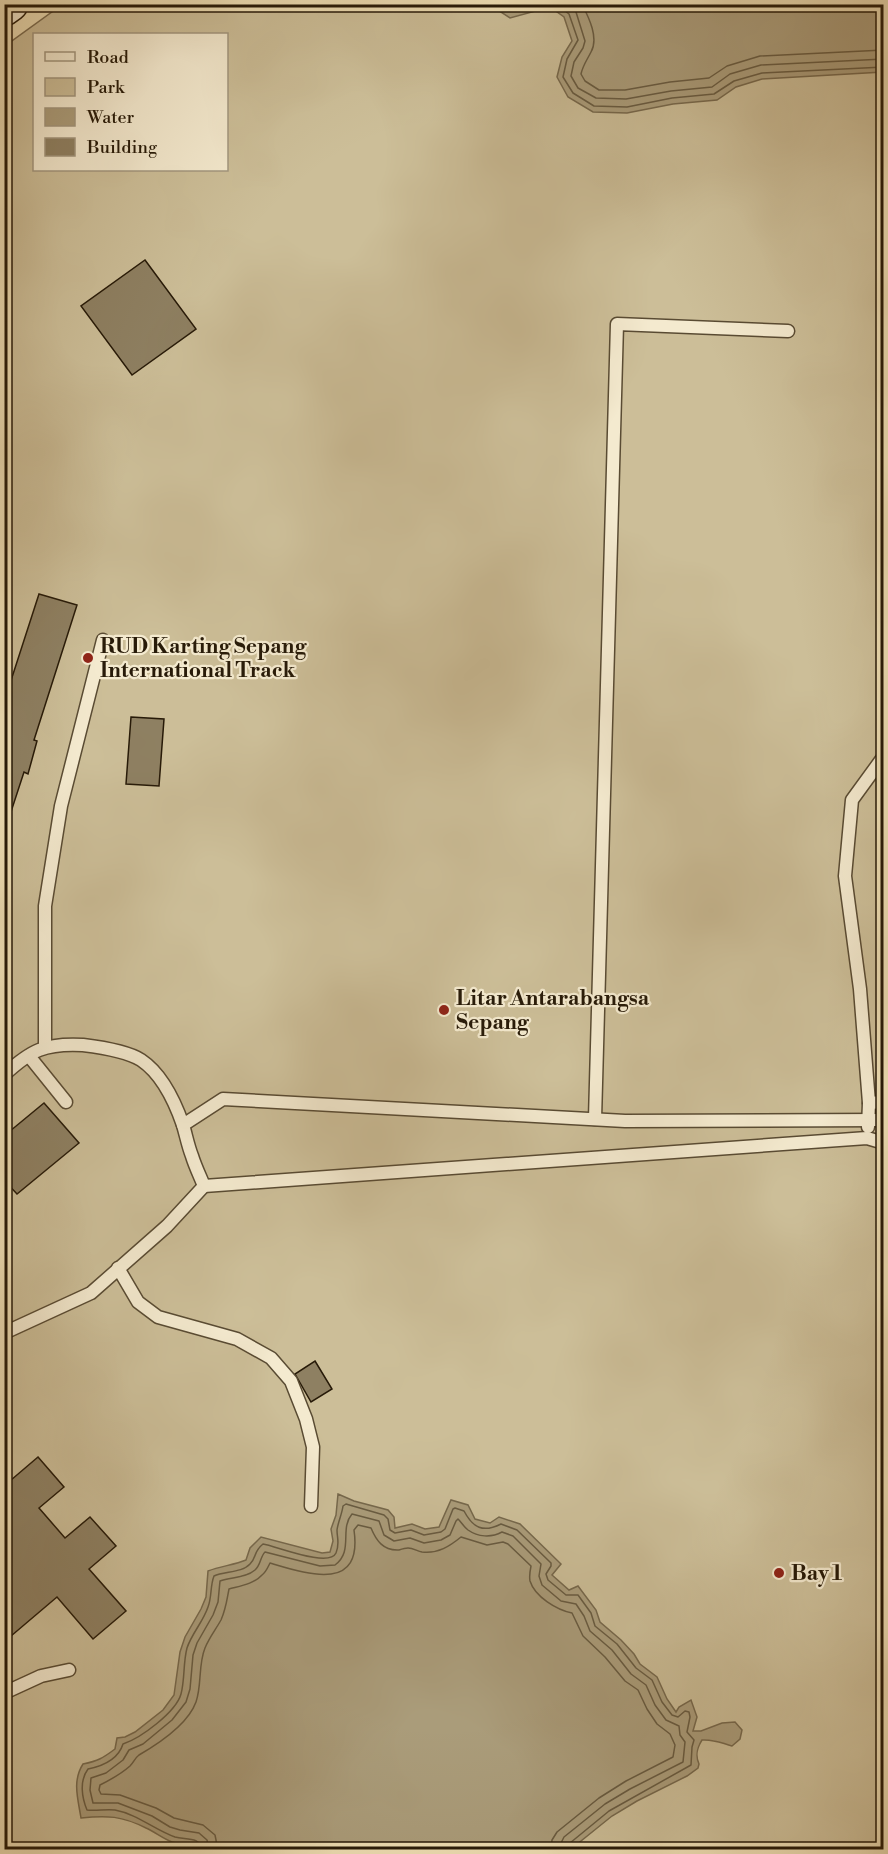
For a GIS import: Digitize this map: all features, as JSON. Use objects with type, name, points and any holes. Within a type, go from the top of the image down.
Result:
[{"type":"main road","points":[[4,9],[11,4]]},
{"type":"lane","points":[[595,1119],[617,324],[788,331]]},
{"type":"lane","points":[[45,1047],[45,906],[61,806],[103,640]]},
{"type":"lane","points":[[867,1138],[869,1103],[860,989],[845,876],[852,800],[884,756]]},
{"type":"lane","points":[[4,1076],[21,1060],[45,1047],[69,1044],[130,1054],[141,1060],[155,1072],[167,1090],[183,1125],[191,1154],[204,1186]]},
{"type":"lane","points":[[29,1056],[66,1101]]},
{"type":"lane","points":[[183,1125],[223,1099],[625,1121],[884,1120]]},
{"type":"lane","points":[[869,1103],[884,1102]]},
{"type":"lane","points":[[4,1334],[91,1293],[167,1226],[204,1186],[867,1138],[884,1143]]},
{"type":"lane","points":[[118,1268],[138,1302],[158,1317],[237,1339],[271,1358],[291,1381],[306,1419],[313,1447],[311,1506]]},
{"type":"lane","points":[[4,1693],[41,1676],[69,1670]]},
{"type":"green space","name":"Litar Antarabangsa Sepang","points":[[63,4],[883,5],[883,1849],[5,1849],[5,46]]},
{"type":"water","points":[[490,5],[883,5],[883,72],[762,79],[736,87],[717,100],[673,104],[627,113],[593,112],[568,97],[557,77],[562,57],[572,41],[564,17],[550,7],[510,18]]},
{"type":"water","points":[[338,1494],[388,1510],[394,1517],[395,1528],[412,1524],[425,1529],[439,1527],[451,1500],[468,1505],[475,1519],[490,1523],[499,1517],[520,1524],[561,1564],[552,1575],[569,1590],[578,1586],[596,1610],[600,1622],[621,1640],[640,1664],[657,1677],[676,1712],[679,1707],[691,1700],[697,1717],[693,1731],[735,1722],[742,1730],[740,1739],[732,1746],[702,1740],[697,1752],[698,1768],[612,1816],[571,1849],[198,1849],[172,1842],[122,1819],[81,1818],[77,1784],[83,1764],[100,1759],[115,1749],[117,1738],[135,1732],[163,1710],[174,1695],[180,1652],[185,1637],[206,1597],[208,1571],[246,1560],[250,1548],[261,1537],[322,1553],[330,1552],[333,1541],[331,1529],[336,1515]]},
{"type":"building","points":[[145,260],[196,329],[132,375],[81,306]]},
{"type":"building","points":[[39,594],[77,605],[34,740],[37,741],[28,774],[24,772],[9,818],[4,817],[4,702]]},
{"type":"building","points":[[131,717],[164,719],[159,786],[126,784]]},
{"type":"building","points":[[44,1103],[79,1143],[17,1194],[4,1180],[4,1136]]},
{"type":"building","points":[[315,1361],[332,1389],[311,1402],[295,1374]]},
{"type":"building","points":[[38,1457],[64,1487],[39,1508],[65,1538],[90,1517],[116,1546],[89,1569],[126,1611],[93,1639],[57,1597],[4,1642],[4,1486]]},
{"type":"place","name":"RUD Karting Sepang International Track","points":[[88,658]]},
{"type":"place","name":"Litar Antarabangsa Sepang","points":[[444,1010]]},
{"type":"place","name":"Bay 1","points":[[779,1573]]}]
